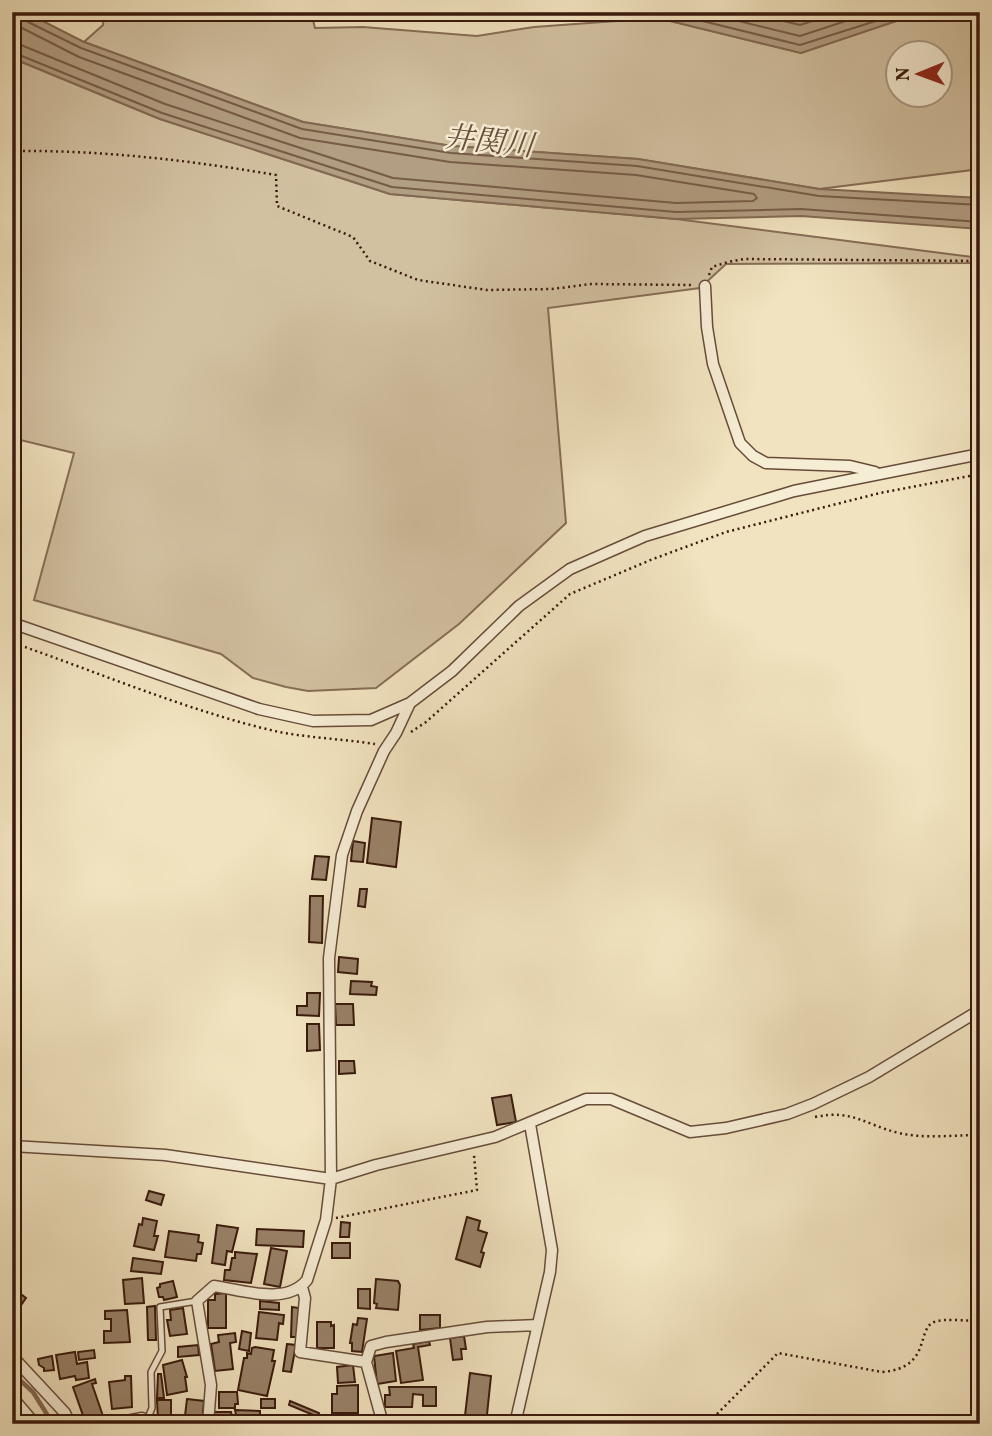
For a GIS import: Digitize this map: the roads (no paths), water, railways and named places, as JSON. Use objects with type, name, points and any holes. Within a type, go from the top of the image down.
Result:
[{"type":"street","points":[[705,286],[707,327],[713,364],[740,443],[753,456],[766,463],[850,466],[879,473]]},
{"type":"street","points":[[12,624],[259,709],[313,721],[371,720],[410,703],[452,671],[519,606],[570,569],[645,536],[730,508],[794,491],[980,454]]},
{"type":"street","points":[[208,1424],[211,1385],[197,1301],[214,1286],[253,1293],[281,1294],[302,1287],[307,1280],[326,1220],[331,1179],[329,958],[342,855],[357,811],[384,751],[410,703]]},
{"type":"street","points":[[12,1146],[165,1156],[331,1179],[376,1165],[474,1143],[530,1124],[573,1103],[597,1098],[611,1099],[690,1132],[751,1123],[804,1107],[869,1077],[980,1010]]},
{"type":"street","points":[[515,1424],[550,1272],[552,1250],[530,1124]]},
{"type":"street","points":[[302,1287],[305,1298],[300,1352],[366,1362]]},
{"type":"street","points":[[383,1424],[366,1362],[370,1346],[487,1327],[538,1325]]},
{"type":"street","points":[[12,1356],[65,1413],[70,1424]]},
{"type":"street","points":[[12,1397],[35,1424]]},
{"type":"street","points":[[111,1424],[142,1418],[150,1422]]},
{"type":"lane","points":[[150,1422],[152,1372],[163,1351],[160,1307],[197,1301]]},
{"type":"water","points":[[12,12],[25,12],[84,42],[303,122],[452,146],[638,159],[819,189],[980,198],[980,229],[801,216],[676,219],[390,194],[160,119],[12,58]]},
{"type":"water","points":[[649,12],[980,13],[960,21],[902,19],[801,53],[658,18]]},
{"type":"waterway","points":[[12,1373],[33,1392],[53,1424]]},
{"type":"water label","name":"井関川","points":[[489,141]]}]
